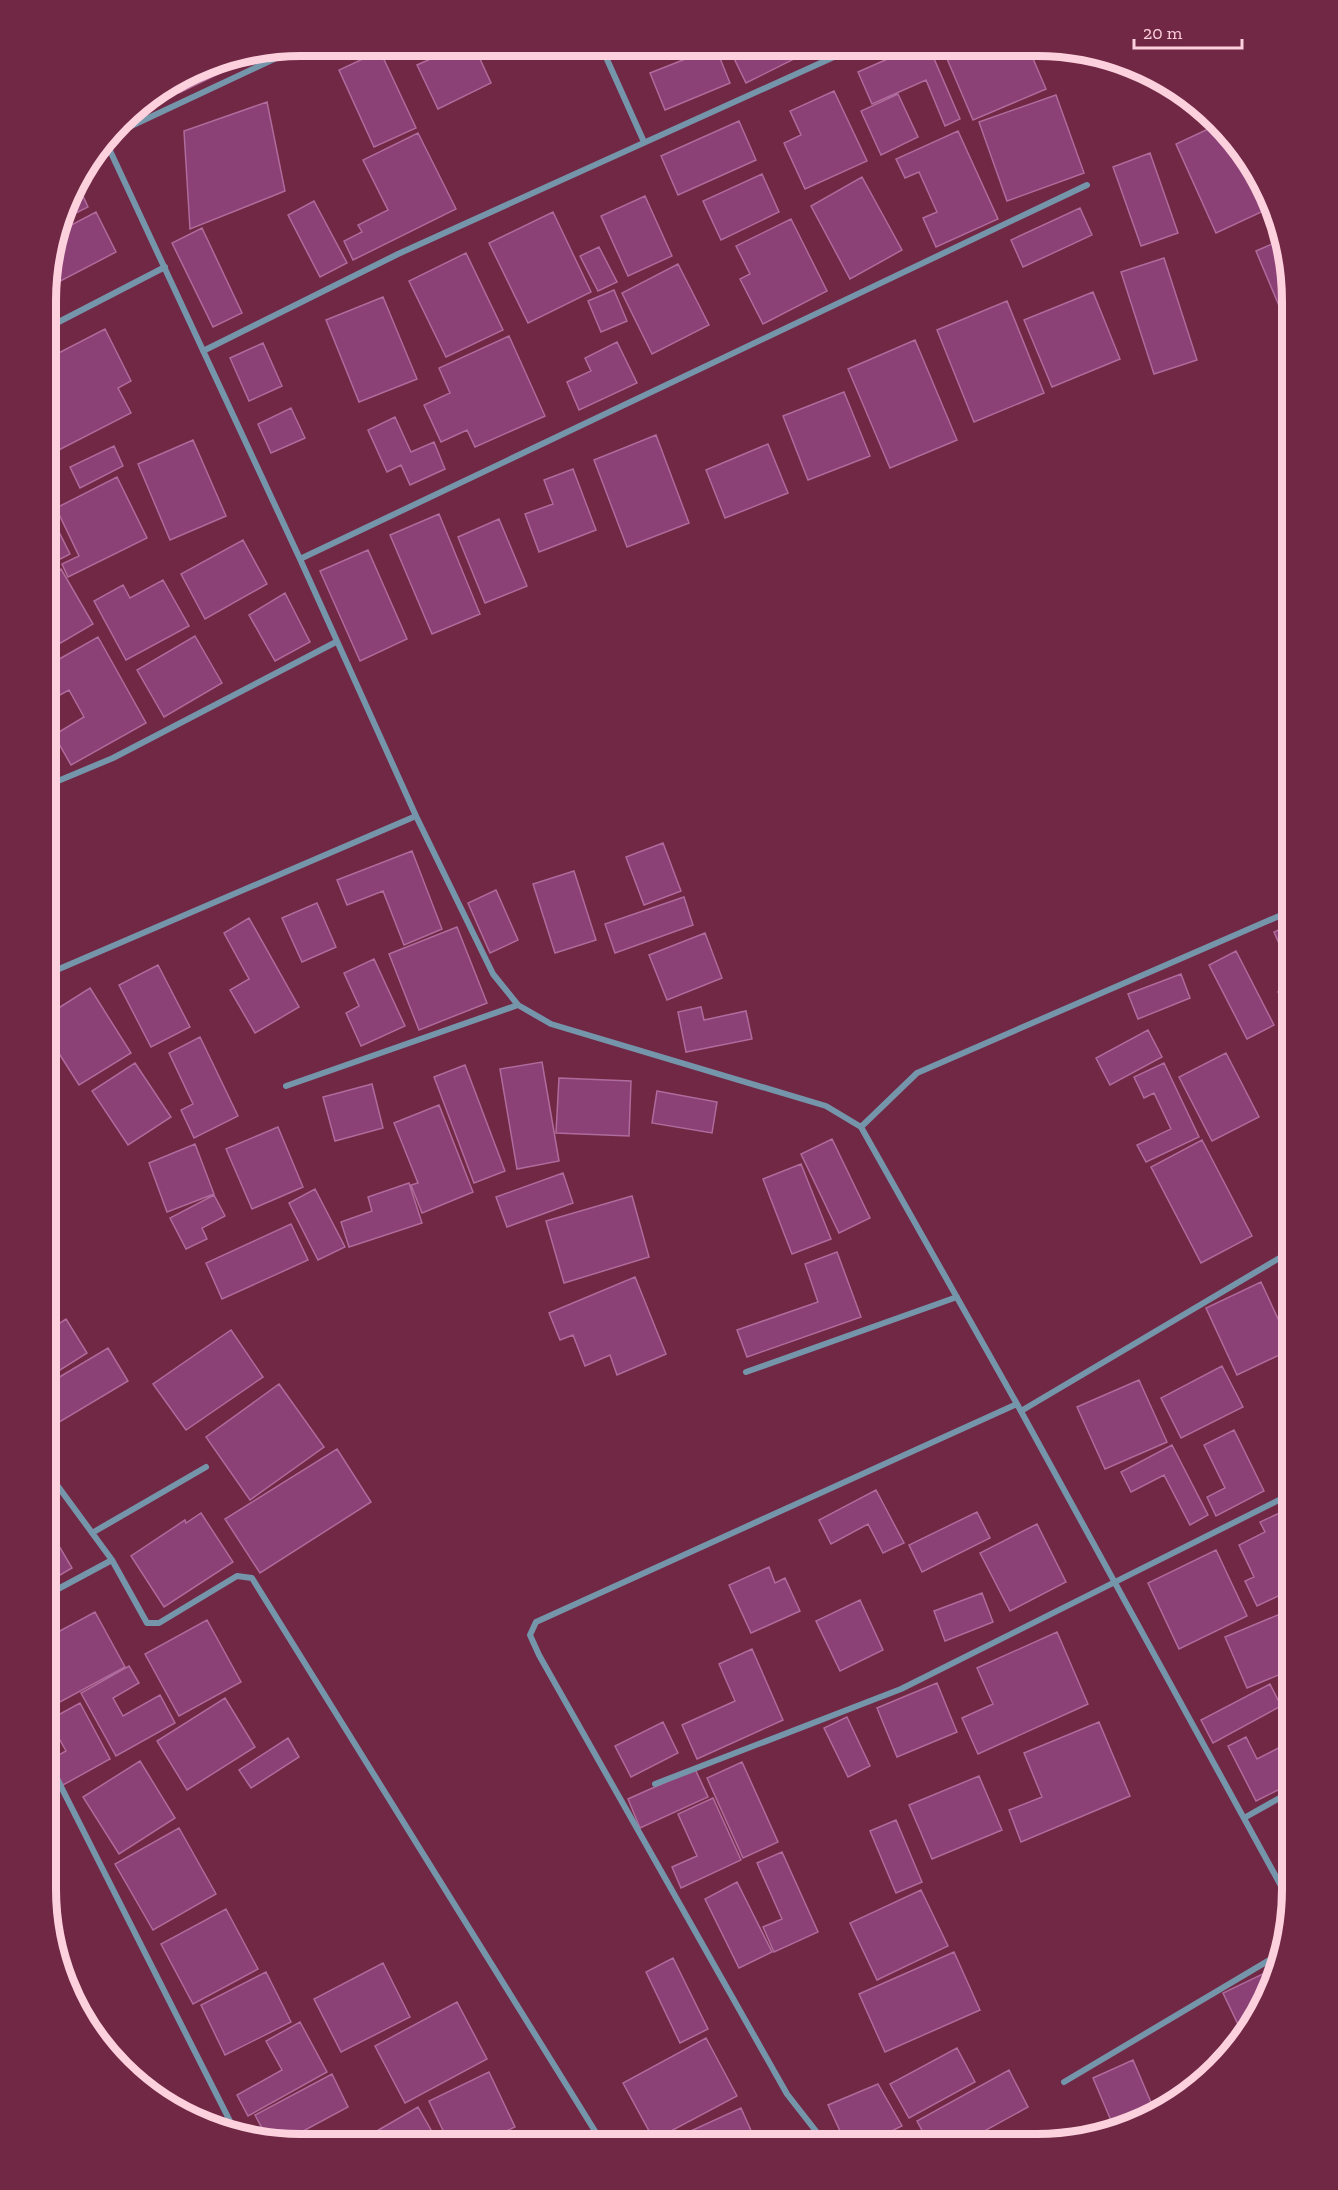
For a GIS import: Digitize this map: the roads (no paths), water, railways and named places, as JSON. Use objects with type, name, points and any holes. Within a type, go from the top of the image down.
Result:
[{"type":"street","points":[[605,56],[644,142]]},
{"type":"street","points":[[203,351],[398,254],[836,56]]},
{"type":"street","points":[[125,129],[279,57]]},
{"type":"street","points":[[109,148],[300,559],[416,816],[493,974],[518,1005],[550,1024],[826,1106],[861,1127],[1019,1408],[1282,1888]]},
{"type":"street","points":[[300,559],[1087,185]]},
{"type":"street","points":[[56,323],[165,267]]},
{"type":"street","points":[[56,782],[113,758],[336,642]]},
{"type":"street","points":[[59,969],[416,816]]},
{"type":"street","points":[[861,1127],[917,1073],[1282,915]]},
{"type":"street","points":[[286,1086],[518,1005]]},
{"type":"street","points":[[815,2134],[787,2094],[539,1655],[530,1635],[536,1622],[1019,1408],[1282,1256]]},
{"type":"street","points":[[746,1372],[957,1297]]},
{"type":"street","points":[[92,1533],[206,1467]]},
{"type":"street","points":[[56,1484],[112,1560],[147,1623],[153,1624],[237,1576],[252,1578],[597,2134]]},
{"type":"street","points":[[655,1785],[901,1689],[1282,1498]]},
{"type":"street","points":[[56,1590],[112,1560]]},
{"type":"street","points":[[56,1777],[232,2124]]},
{"type":"street","points":[[1244,1818],[1282,1797]]},
{"type":"street","points":[[1064,2082],[1272,1958]]}]
